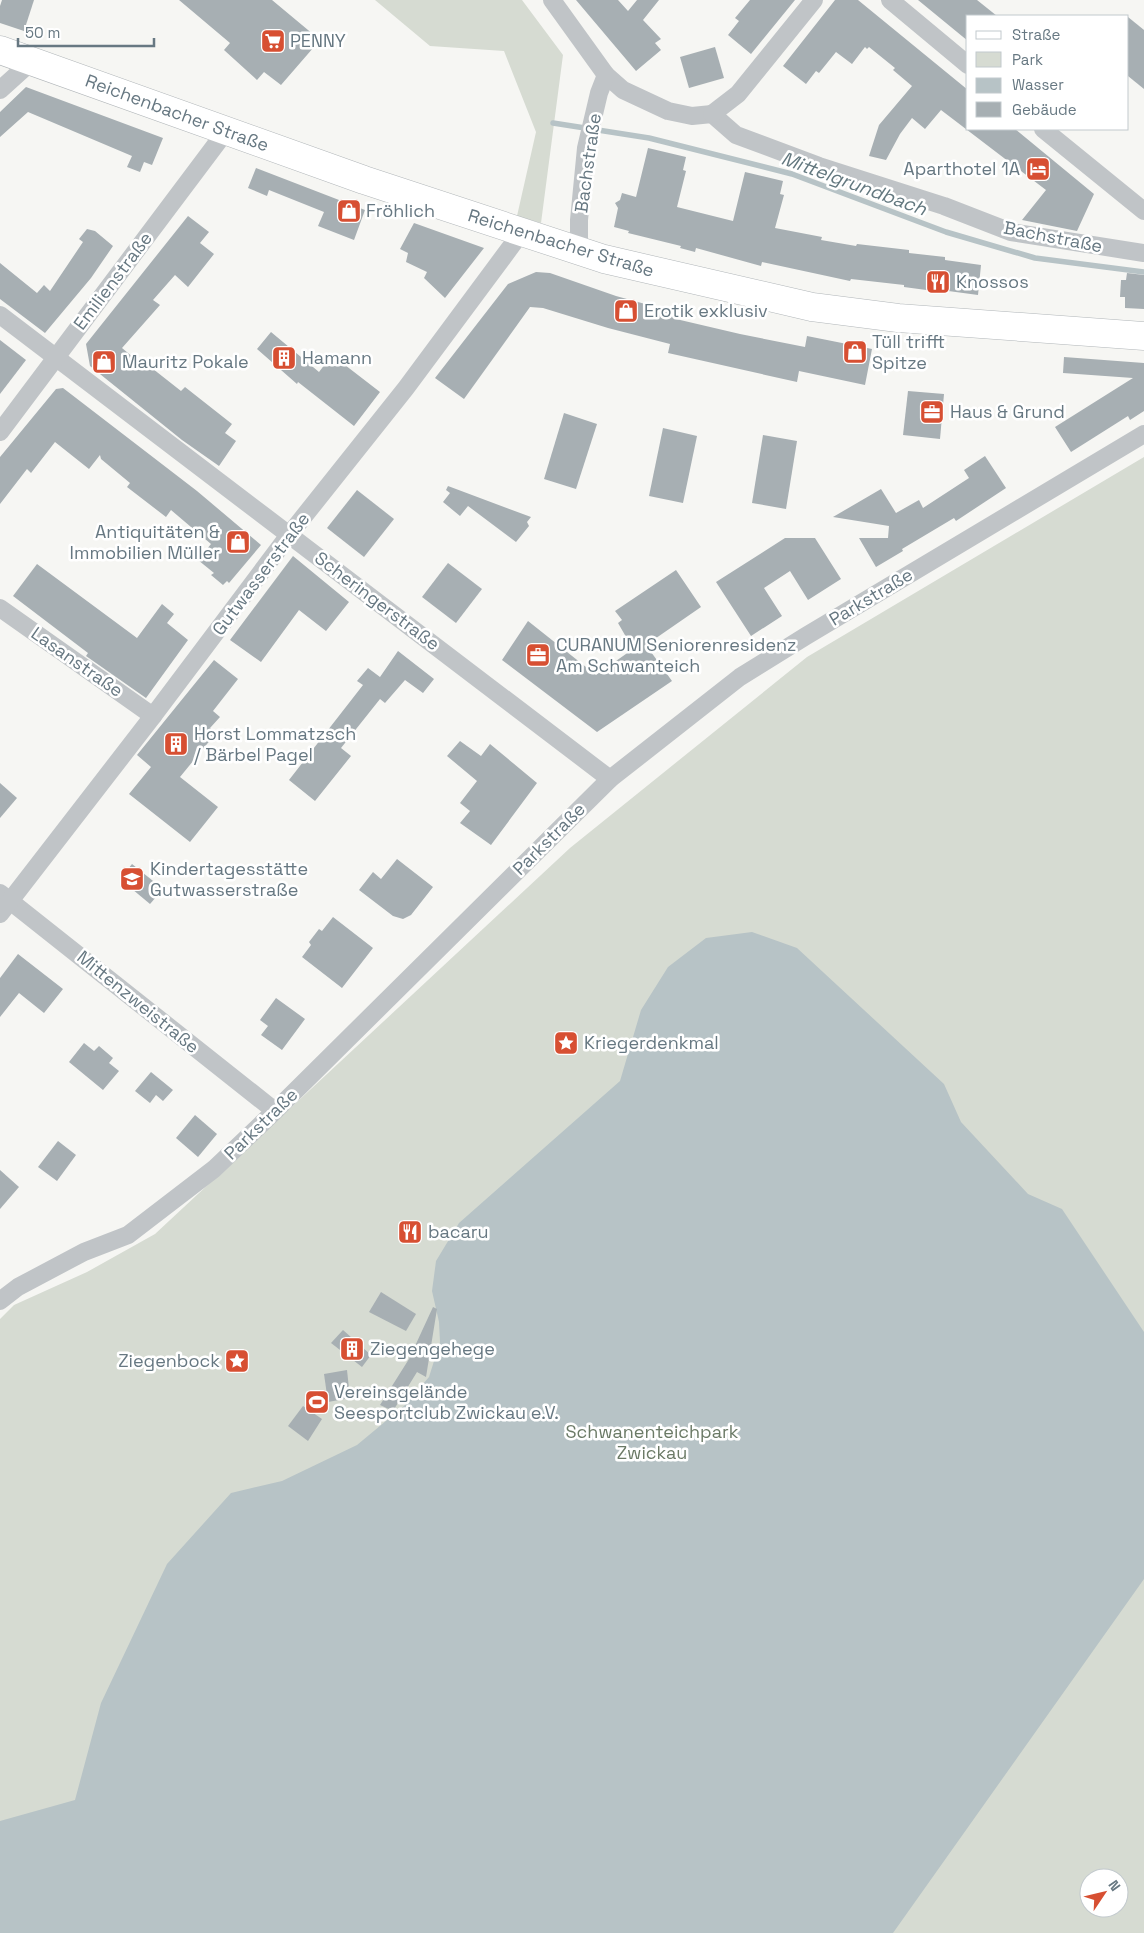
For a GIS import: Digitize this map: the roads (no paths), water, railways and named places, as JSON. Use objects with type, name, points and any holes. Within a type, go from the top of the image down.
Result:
[{"type":"main road","name":"Reichenbacher Straße","points":[[0,50],[226,131],[521,233],[604,259],[730,290],[812,307],[898,318],[1144,336]]},
{"type":"street","points":[[552,0],[606,75],[624,90],[668,111],[692,116],[712,114],[738,94],[814,0]]},
{"type":"street","points":[[890,0],[966,64]]},
{"type":"street","points":[[0,90],[32,62]]},
{"type":"street","name":"Bachstraße","points":[[579,252],[579,220],[586,148],[606,75]]},
{"type":"street","name":"Bachstraße","points":[[712,114],[736,136],[819,166],[944,206],[1011,232],[1144,252]]},
{"type":"street","points":[[1044,130],[1144,210]]},
{"type":"street","name":"Emilienstraße","points":[[0,432],[226,131]]},
{"type":"street","name":"Gutwasserstraße","points":[[4,903],[153,716],[289,535],[406,388],[521,233]]},
{"type":"street","name":"Scheringerstraße","points":[[0,316],[610,779]]},
{"type":"street","name":"Parkstraße","points":[[0,1300],[18,1287],[84,1252],[128,1235],[214,1169],[610,779],[740,677],[1144,434]]},
{"type":"street","name":"Lasanstraße","points":[[0,608],[153,716]]},
{"type":"street","name":"Mittenzweistraße","points":[[4,903],[275,1111]]},
{"type":"water","points":[[752,932],[797,948],[944,1084],[961,1122],[1028,1194],[1062,1209],[1144,1332],[1144,1579],[893,1933],[0,1933],[0,1821],[75,1800],[101,1703],[167,1564],[231,1493],[282,1481],[357,1445],[404,1406],[429,1377],[440,1342],[439,1322],[432,1291],[436,1261],[459,1223],[620,1081],[641,1010],[668,967],[706,938]]},
{"type":"waterway","name":"Mittelgrundbach","points":[[553,123],[649,138],[792,174],[946,232],[1035,258],[1144,272]]},
{"type":"place","name":"PENNY","points":[[273,41]]},
{"type":"place","name":"Aparthotel 1A","points":[[1038,169]]},
{"type":"place","name":"Fröhlich","points":[[349,211]]},
{"type":"place","name":"Knossos","points":[[938,282]]},
{"type":"place","name":"Erotik exklusiv","points":[[626,311]]},
{"type":"place","name":"Tüll trifft Spitze","points":[[855,352]]},
{"type":"place","name":"Hamann","points":[[284,358]]},
{"type":"place","name":"Mauritz Pokale","points":[[104,362]]},
{"type":"place","name":"Haus & Grund","points":[[932,412]]},
{"type":"place","name":"Antiquitäten & Immobilien Müller","points":[[238,542]]},
{"type":"place","name":"CURANUM Seniorenresidenz Am Schwanteich","points":[[538,655]]},
{"type":"place","name":"Horst Lommatzsch / Bärbel Pagel","points":[[176,744]]},
{"type":"place","name":"Kindertagesstätte Gutwasserstraße","points":[[132,879]]},
{"type":"place","name":"Kriegerdenkmal","points":[[566,1043]]},
{"type":"place","name":"bacaru","points":[[410,1232]]},
{"type":"place","name":"Ziegengehege","points":[[352,1349]]},
{"type":"place","name":"Ziegenbock","points":[[237,1361]]},
{"type":"place","name":"Vereinsgelände Seesportclub Zwickau e.V.","points":[[317,1402]]},
{"type":"park label","name":"Schwanenteichpark Zwickau","points":[[652,1442]]}]
